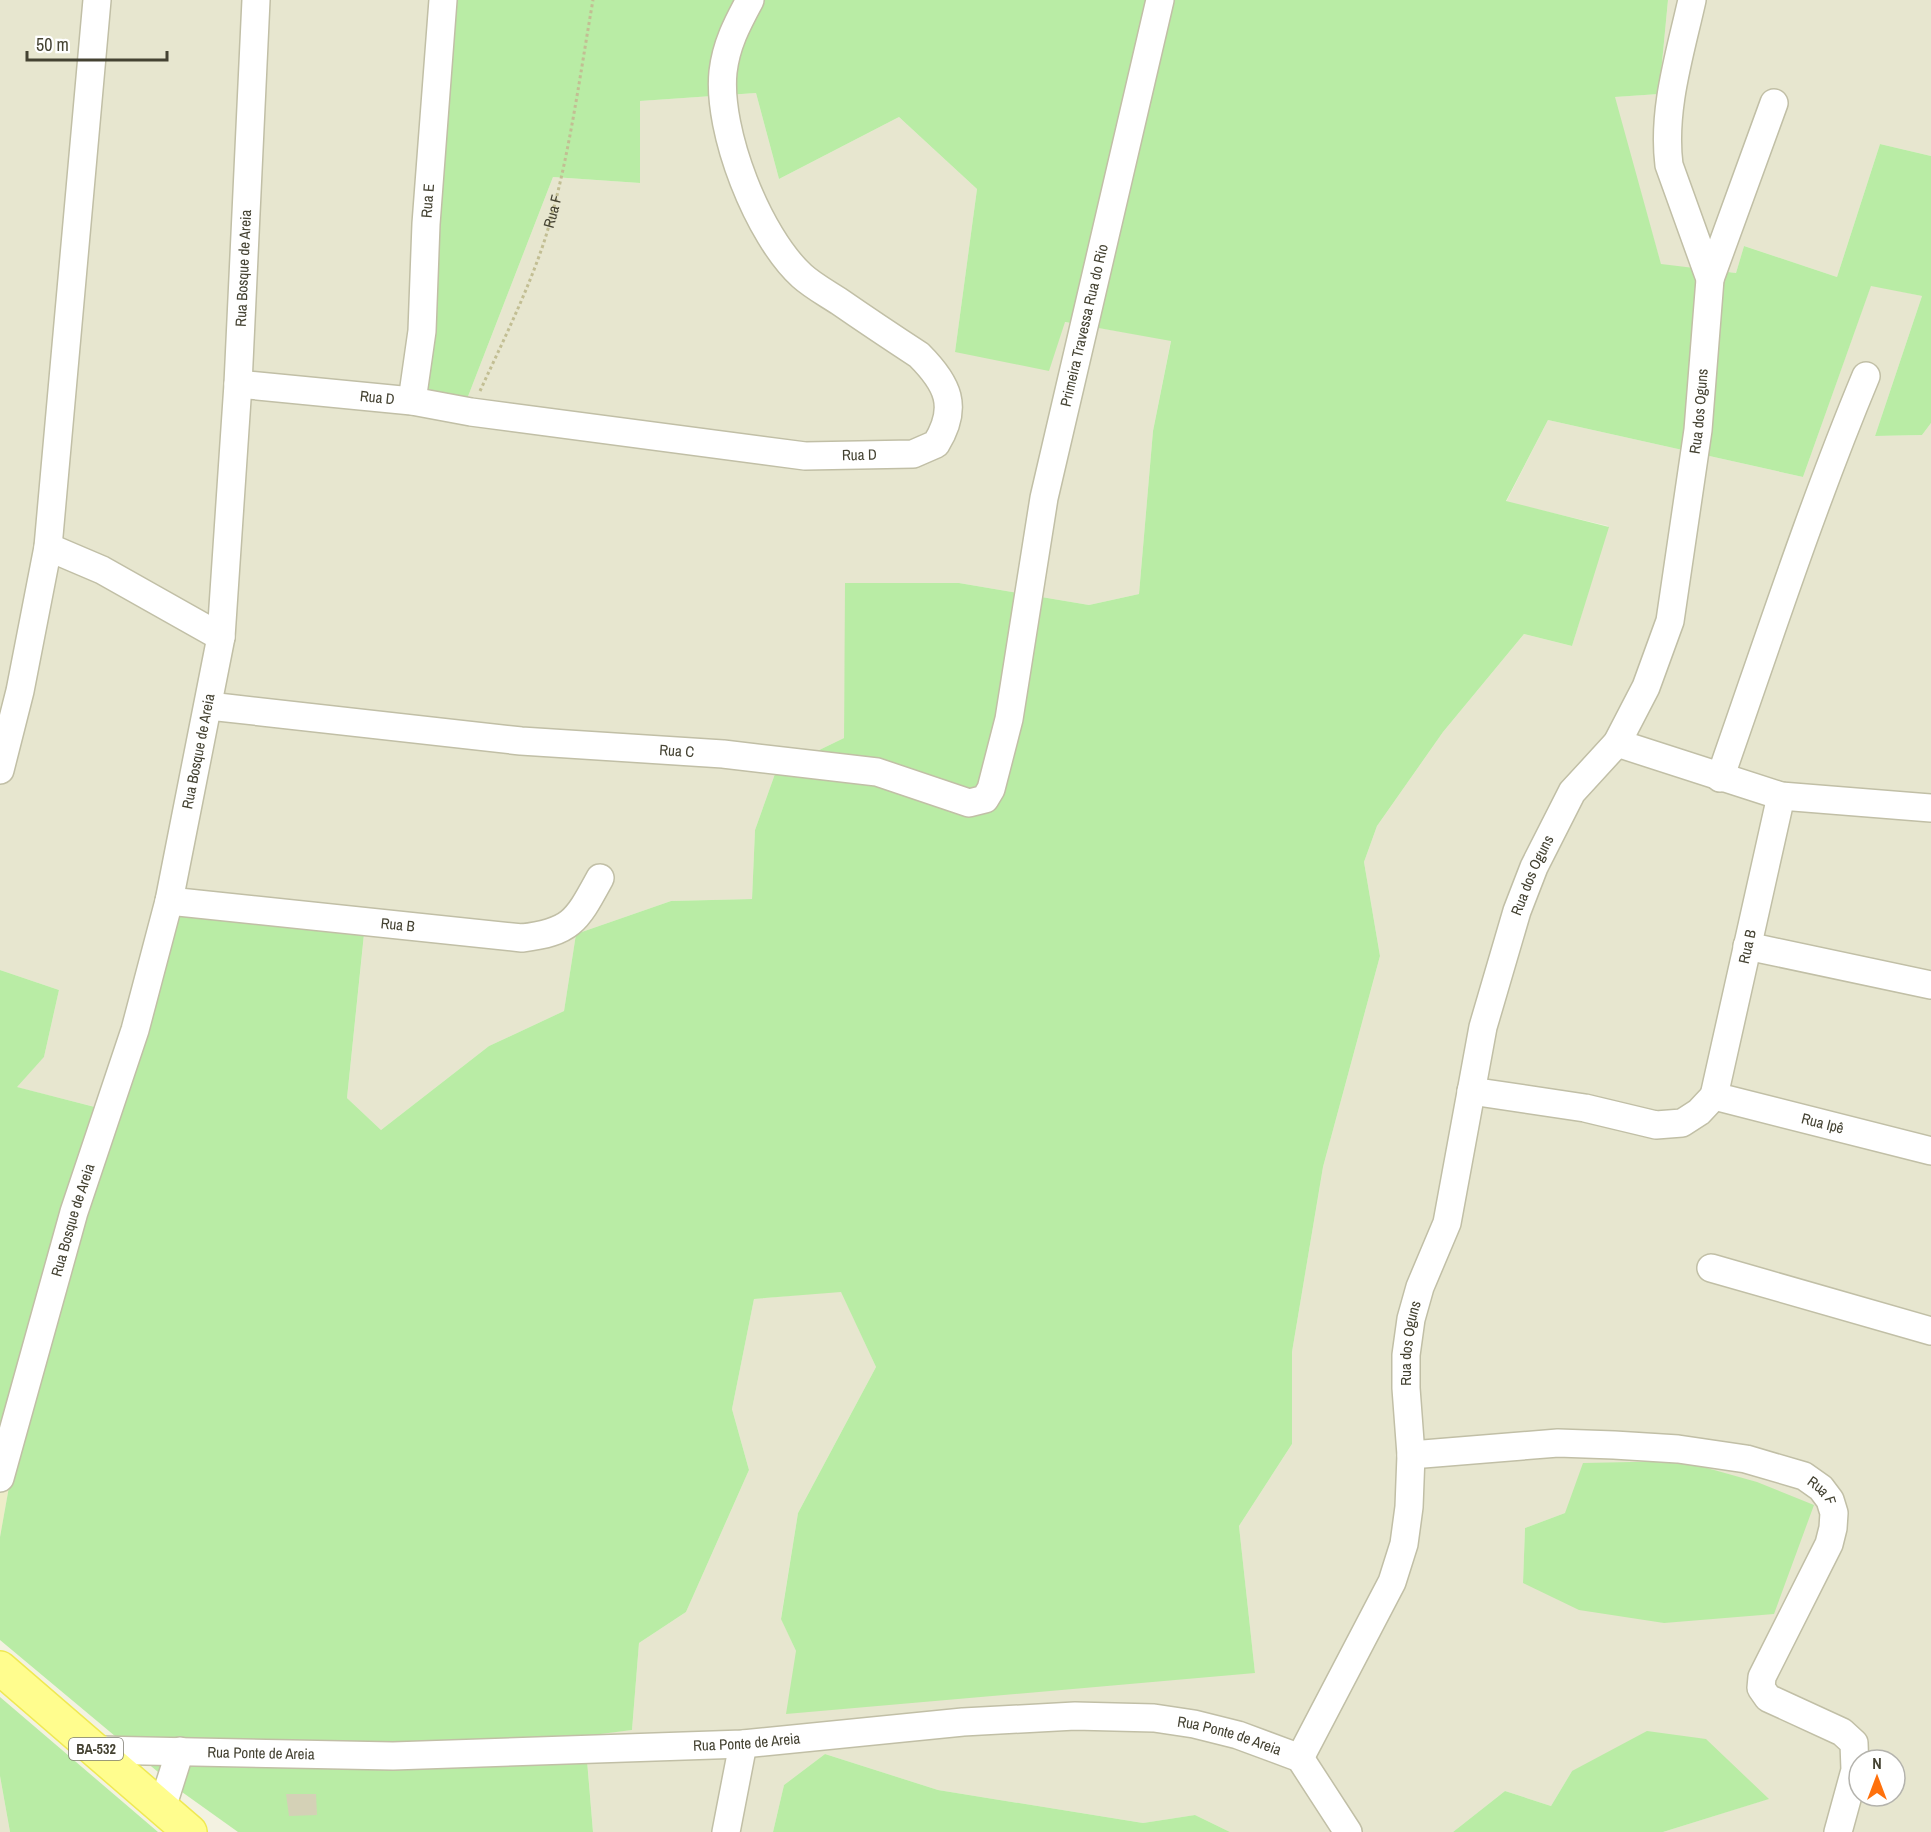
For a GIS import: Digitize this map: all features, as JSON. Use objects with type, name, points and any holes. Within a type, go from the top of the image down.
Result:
[{"type":"main road","name":"BA-532","points":[[0,1668],[190,1832]]},
{"type":"street","points":[[0,770],[24,671],[48,547],[97,0]]},
{"type":"street","name":"Rua Bosque de Areia","points":[[0,1478],[74,1212],[135,1030],[169,901],[221,637],[238,384],[256,0]]},
{"type":"street","name":"Rua E","points":[[412,401],[422,331],[426,224],[443,0]]},
{"type":"street","name":"Rua D","points":[[238,384],[412,401],[471,412],[805,456],[913,454],[936,444],[948,419],[949,405],[946,389],[932,368],[919,356],[801,276],[763,225],[738,167],[724,101],[723,75],[726,51],[734,28],[750,0]]},
{"type":"street","name":"Primeira Travessa Rua do Rio","points":[[1018,652],[1044,498],[1160,0]]},
{"type":"street","name":"Rua dos Oguns","points":[[1300,1758],[1392,1582],[1404,1544],[1409,1507],[1411,1455],[1406,1355],[1411,1320],[1420,1287],[1447,1223],[1483,1027],[1517,911],[1534,867],[1572,792],[1617,743],[1647,687],[1670,621],[1698,430],[1710,279],[1669,165],[1667,149],[1669,114],[1692,0]]},
{"type":"street","points":[[1710,279],[1774,103]]},
{"type":"street","points":[[1720,778],[1816,503],[1866,376]]},
{"type":"street","points":[[48,547],[102,570],[221,637]]},
{"type":"street","name":"Rua C","points":[[209,706],[520,741],[723,754],[867,771],[975,803],[985,799],[991,789],[1009,719],[1018,652]]},
{"type":"street","points":[[1617,743],[1781,796],[1931,808]]},
{"type":"street","name":"Rua B","points":[[1714,1096],[1781,796]]},
{"type":"street","name":"Rua B","points":[[169,901],[522,938],[544,935],[567,925],[583,909],[600,878]]},
{"type":"street","points":[[1747,946],[1931,985]]},
{"type":"street","points":[[1471,1091],[1585,1108],[1656,1125],[1682,1122],[1699,1112],[1714,1096]]},
{"type":"street","name":"Rua Ipê","points":[[1714,1096],[1931,1151]]},
{"type":"street","points":[[1711,1268],[1931,1331]]},
{"type":"street","name":"Rua F","points":[[1411,1455],[1558,1443],[1678,1449],[1746,1460],[1783,1469],[1804,1476],[1821,1488],[1830,1500],[1834,1513],[1828,1544],[1762,1677],[1761,1688],[1768,1698],[1842,1732],[1854,1743],[1855,1770],[1838,1832]]},
{"type":"street","name":"Rua Ponte de Areia","points":[[97,1750],[393,1756],[743,1744],[963,1722],[1075,1716],[1154,1718],[1194,1724],[1238,1735],[1300,1758],[1348,1832]]},
{"type":"street","points":[[726,1832],[743,1744]]},
{"type":"street","points":[[162,1808],[180,1751]]},
{"type":"path","name":"Rua F","points":[[471,412],[516,312],[544,240],[570,135],[593,0]]},
{"type":"shaded area","points":[[0,0],[450,0],[428,389],[467,399],[553,177],[640,183],[639,101],[756,93],[779,179],[899,117],[977,189],[955,352],[1064,322],[1171,340],[1153,431],[1139,594],[1089,605],[959,583],[846,583],[844,738],[776,771],[755,830],[752,899],[671,901],[576,934],[564,1011],[489,1046],[381,1130],[347,1098],[364,935],[149,1030],[123,1114],[16,1087],[44,1057],[59,990],[0,970]]},
{"type":"shaded area","points":[[1668,0],[1931,0],[1931,156],[1880,144],[1837,277],[1744,246],[1736,273],[1661,265],[1614,97],[1659,94]]},
{"type":"shaded area","points":[[1871,285],[1922,296],[1875,436],[1922,435],[1931,423],[1931,1832],[1663,1832],[1768,1799],[1572,1771],[1551,1806],[1505,1791],[1453,1832],[1230,1832],[1195,1815],[1143,1823],[938,1790],[825,1754],[784,1785],[773,1832],[593,1832],[585,1735],[632,1730],[639,1643],[686,1612],[749,1470],[732,1409],[754,1299],[841,1291],[876,1367],[798,1513],[781,1618],[796,1651],[1255,1673],[1239,1526],[1292,1444],[1292,1352],[1323,1167],[1380,956],[1364,862],[1377,826],[1443,732],[1524,634],[1572,646],[1608,526],[1506,502],[1548,420],[1803,477]],"holes":[[[1565,1513],[1523,1583],[1525,1528]]]},
{"type":"shaded area","points":[[0,1461],[12,1470],[0,1537]]},
{"type":"shaded area","points":[[0,1776],[10,1832],[0,1832]]},
{"type":"green space","points":[[450,0],[1668,0],[1659,94],[1615,97],[1661,264],[1736,273],[1744,246],[1837,277],[1880,144],[1931,156],[1931,423],[1922,435],[1875,436],[1922,296],[1871,286],[1803,477],[1548,420],[1506,501],[1609,527],[1572,646],[1524,634],[1443,732],[1377,826],[1364,862],[1380,956],[1323,1167],[1292,1352],[1292,1444],[1239,1526],[1255,1673],[786,1714],[796,1651],[781,1619],[798,1513],[876,1367],[841,1292],[754,1299],[732,1409],[749,1470],[686,1612],[639,1643],[632,1730],[585,1736],[593,1832],[238,1832],[182,1792],[0,1640],[0,1537],[12,1470],[0,1461],[0,970],[59,990],[44,1057],[17,1087],[122,1114],[149,1030],[176,913],[364,934],[347,1098],[381,1130],[489,1046],[564,1011],[576,934],[671,901],[752,899],[755,830],[776,771],[844,738],[845,583],[959,583],[1089,605],[1139,594],[1153,431],[1171,341],[1065,322],[1049,371],[955,352],[977,189],[899,117],[779,179],[756,93],[640,101],[640,183],[553,177],[467,399],[428,389]]},
{"type":"green space","points":[[1682,1461],[1757,1482],[1814,1505],[1774,1614],[1664,1623],[1579,1610],[1523,1583],[1525,1528],[1565,1513],[1583,1463]]},
{"type":"green space","points":[[0,1697],[158,1832],[10,1832],[0,1776]]},
{"type":"green space","points":[[1647,1731],[1706,1739],[1769,1799],[1663,1832],[1453,1832],[1505,1791],[1551,1806],[1572,1771]]},
{"type":"green space","points":[[825,1754],[938,1790],[1143,1823],[1195,1815],[1230,1832],[773,1832],[784,1785]]},
{"type":"building","points":[[286,1794],[316,1794],[317,1815],[289,1816]]}]
